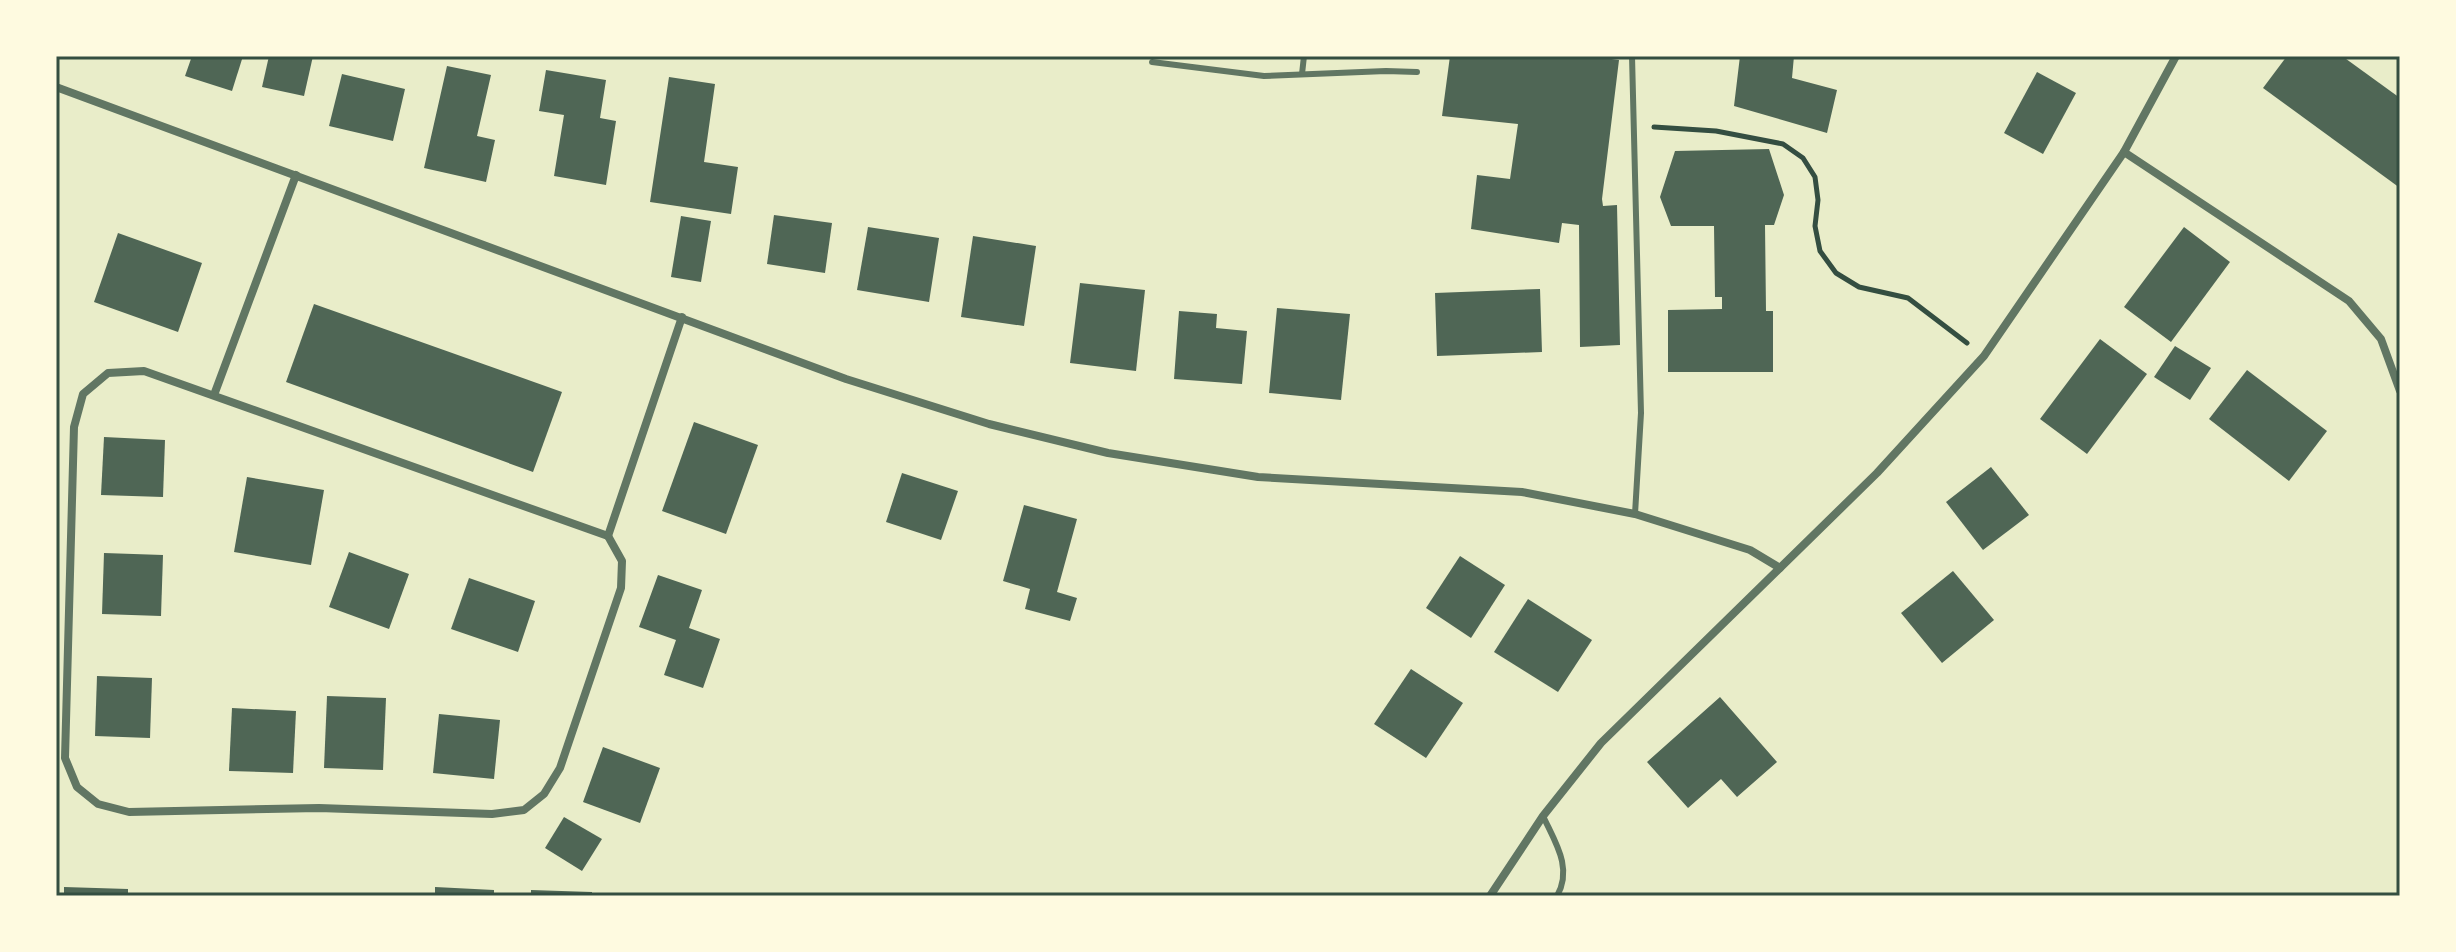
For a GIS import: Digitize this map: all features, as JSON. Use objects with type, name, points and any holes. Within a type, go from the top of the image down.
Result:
[{"type":"street","points":[[1490,896],[1543,816],[1601,743],[1877,473],[1984,356],[2124,152],[2176,56]]},
{"type":"street","points":[[56,87],[846,379],[989,424],[1108,453],[1258,477],[1522,492],[1635,514],[1750,550],[1780,568]]},
{"type":"street","points":[[2124,152],[2349,301],[2381,339],[2400,391]]},
{"type":"street","points":[[214,395],[296,175]]},
{"type":"street","points":[[608,536],[682,317]]},
{"type":"street","points":[[144,371],[214,395],[608,536],[622,561],[621,588],[560,768],[544,794],[524,810],[492,814],[319,808],[129,812],[98,804],[77,787],[65,758],[74,427],[83,394],[108,373],[144,371]]},
{"type":"lane","points":[[1302,74],[1304,56]]},
{"type":"lane","points":[[1632,56],[1641,413],[1635,514]]},
{"type":"lane","points":[[1152,62],[1264,76],[1417,72]]},
{"type":"lane","points":[[1543,816],[1565,868],[1557,896]]},
{"type":"path","points":[[1635,125],[1716,131],[1783,144],[1803,158],[1815,177],[1818,200],[1815,226],[1820,251],[1836,273],[1859,287],[1908,298],[1984,356]]},
{"type":"building","points":[[192,56],[243,56],[232,91],[185,76]]},
{"type":"building","points":[[269,56],[313,56],[304,96],[262,87]]},
{"type":"building","points":[[1450,56],[1589,56],[1619,60],[1602,199],[1603,206],[1617,205],[1620,345],[1580,347],[1579,225],[1562,223],[1559,243],[1471,229],[1477,175],[1510,179],[1518,124],[1442,116]]},
{"type":"building","points":[[1740,56],[1794,56],[1792,78],[1837,90],[1827,133],[1734,106]]},
{"type":"building","points":[[2287,56],[2342,56],[2400,98],[2400,188],[2263,88]]},
{"type":"building","points":[[447,66],[491,75],[477,136],[495,140],[486,182],[424,168]]},
{"type":"building","points":[[546,70],[606,80],[600,118],[616,121],[606,185],[554,176],[564,115],[539,111]]},
{"type":"building","points":[[2037,72],[2076,93],[2043,154],[2004,133]]},
{"type":"building","points":[[342,74],[405,89],[393,141],[329,126]]},
{"type":"building","points":[[669,77],[715,84],[704,162],[738,167],[731,214],[650,202]]},
{"type":"building","points":[[1769,149],[1784,195],[1774,225],[1765,225],[1766,311],[1773,311],[1773,372],[1668,372],[1668,310],[1722,309],[1722,297],[1715,297],[1714,226],[1671,226],[1660,197],[1675,151]]},
{"type":"building","points":[[774,215],[832,223],[825,273],[767,264]]},
{"type":"building","points":[[681,216],[711,221],[701,282],[671,277]]},
{"type":"building","points":[[868,227],[939,238],[929,302],[857,290]]},
{"type":"building","points":[[2184,227],[2230,262],[2171,342],[2124,307]]},
{"type":"building","points":[[118,233],[202,263],[178,332],[94,302]]},
{"type":"building","points":[[973,236],[1036,246],[1024,326],[961,317]]},
{"type":"building","points":[[1080,283],[1145,290],[1136,371],[1070,363]]},
{"type":"building","points":[[1540,289],[1542,352],[1437,356],[1435,293]]},
{"type":"building","points":[[314,304],[562,392],[533,472],[286,382]]},
{"type":"building","points":[[1277,308],[1350,314],[1341,400],[1269,393]]},
{"type":"building","points":[[1179,311],[1217,314],[1216,328],[1247,331],[1242,384],[1174,379]]},
{"type":"building","points":[[2100,339],[2147,374],[2087,454],[2040,419]]},
{"type":"building","points":[[2175,346],[2211,368],[2190,400],[2154,377]]},
{"type":"building","points":[[2247,370],[2327,431],[2289,481],[2209,419]]},
{"type":"building","points":[[694,422],[758,445],[726,534],[662,511]]},
{"type":"building","points":[[104,437],[165,440],[163,497],[101,495]]},
{"type":"building","points":[[1991,467],[2029,515],[1983,550],[1946,502]]},
{"type":"building","points":[[902,473],[958,491],[941,540],[886,522]]},
{"type":"building","points":[[247,477],[324,490],[311,565],[234,552]]},
{"type":"building","points":[[1024,505],[1077,519],[1057,592],[1077,598],[1070,621],[1025,609],[1030,589],[1003,581]]},
{"type":"building","points":[[349,552],[409,574],[389,629],[329,607]]},
{"type":"building","points":[[104,553],[163,555],[161,616],[102,614]]},
{"type":"building","points":[[1460,556],[1505,585],[1471,638],[1426,608]]},
{"type":"building","points":[[1953,571],[1994,620],[1942,663],[1901,613]]},
{"type":"building","points":[[658,575],[702,590],[689,628],[720,639],[703,688],[664,675],[676,640],[639,627]]},
{"type":"building","points":[[469,578],[535,601],[518,652],[451,629]]},
{"type":"building","points":[[1528,599],[1592,640],[1558,692],[1494,652]]},
{"type":"building","points":[[1411,669],[1463,703],[1426,758],[1374,724]]},
{"type":"building","points":[[97,676],[152,678],[150,738],[95,736]]},
{"type":"building","points":[[327,696],[386,698],[383,770],[324,768]]},
{"type":"building","points":[[1720,697],[1777,762],[1737,797],[1721,779],[1688,808],[1647,762]]},
{"type":"building","points":[[232,708],[296,711],[293,773],[229,771]]},
{"type":"building","points":[[439,714],[500,720],[494,779],[433,773]]},
{"type":"building","points":[[603,747],[660,768],[640,823],[583,802]]},
{"type":"building","points":[[564,817],[602,839],[582,871],[545,848]]},
{"type":"building","points":[[64,887],[128,889],[128,896],[64,896]]},
{"type":"building","points":[[435,887],[494,890],[494,896],[435,896]]},
{"type":"building","points":[[531,890],[592,892],[592,896],[531,896]]}]
